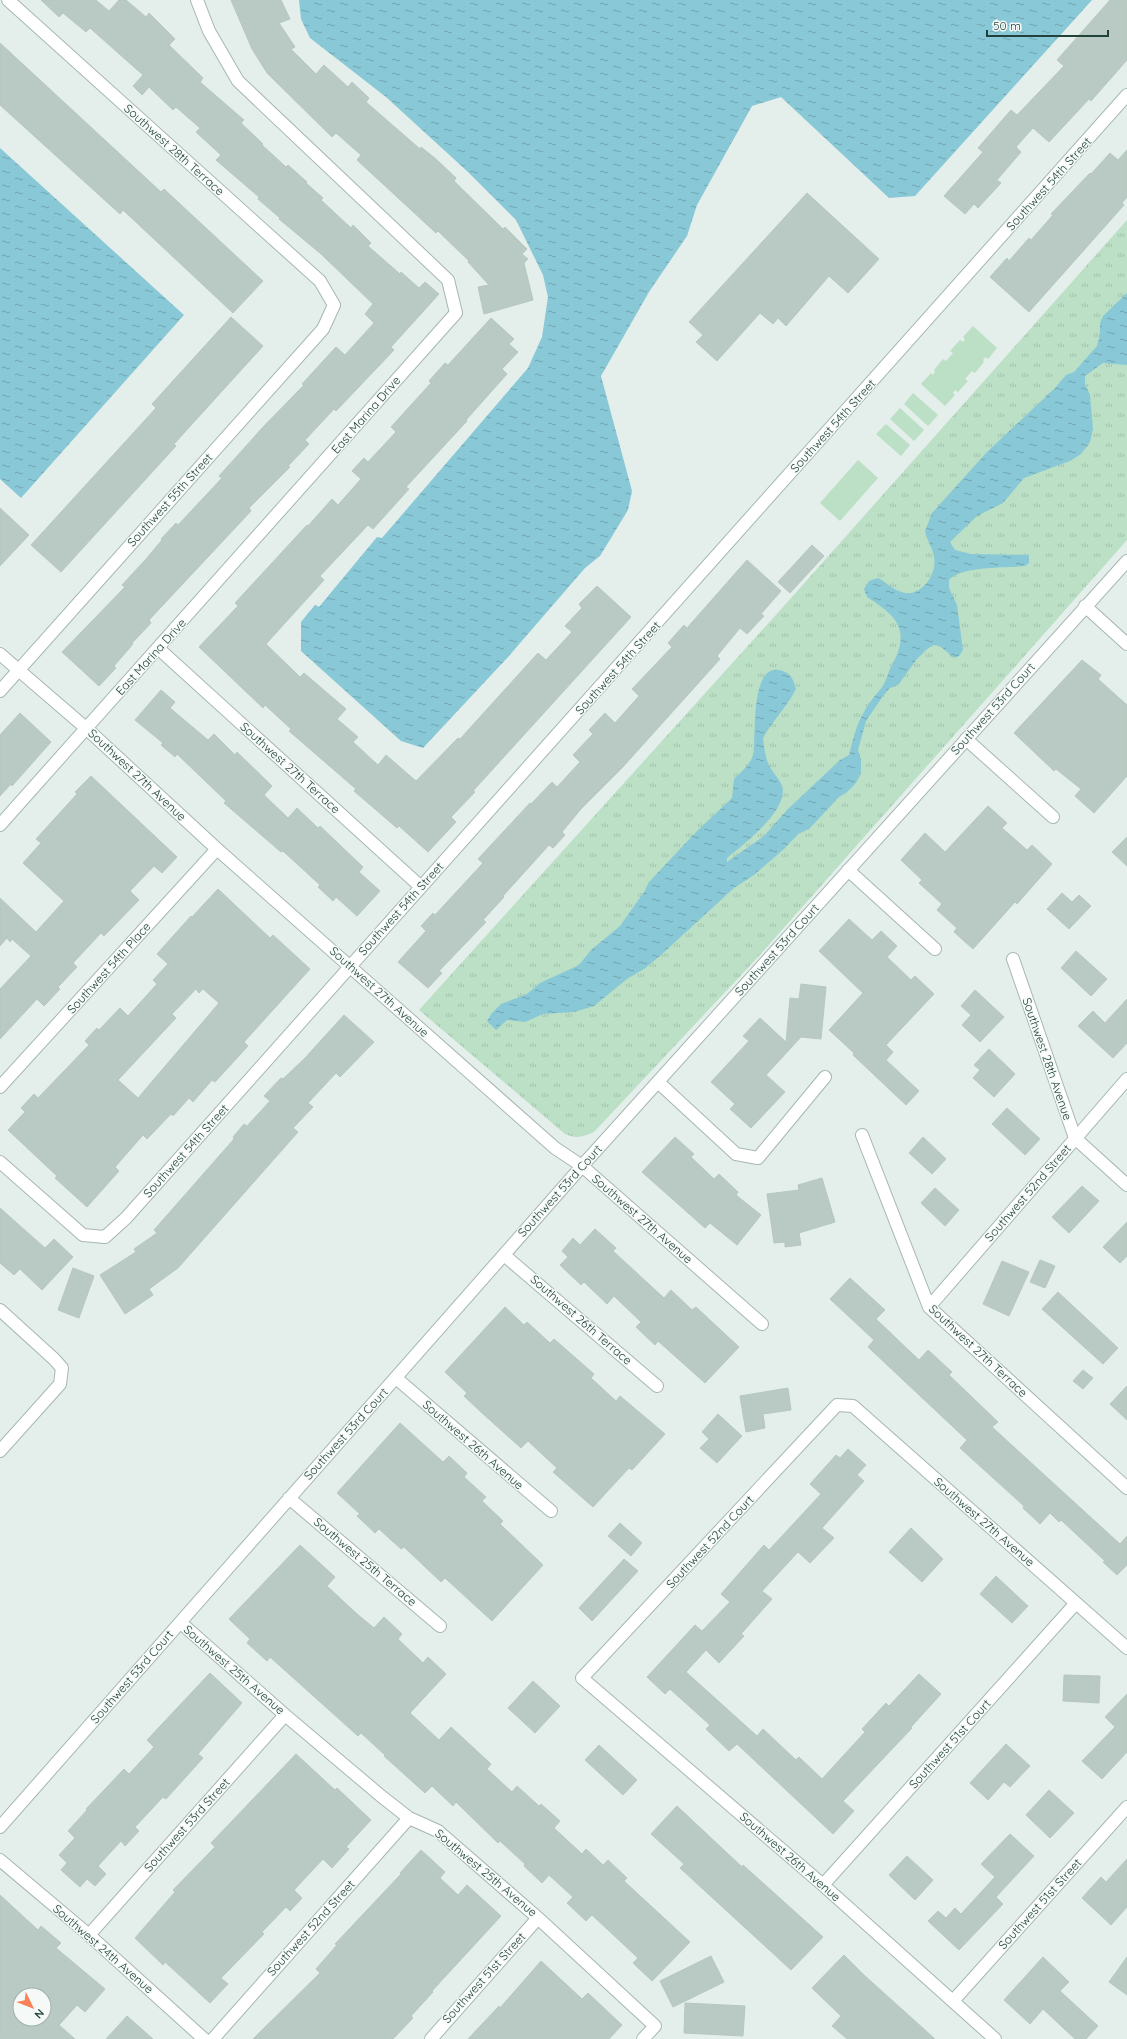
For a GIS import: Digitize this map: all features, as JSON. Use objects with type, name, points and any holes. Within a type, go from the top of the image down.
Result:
[{"type":"street","name":"Southwest 28th Terrace","points":[[8,0],[320,281],[334,305]]},
{"type":"street","name":"East Marina Drive","points":[[0,825],[159,649],[456,313],[448,280],[238,81],[209,31],[197,0]]},
{"type":"street","name":"Southwest 54th Street","points":[[0,1162],[84,1235],[105,1238],[126,1218],[1127,96]]},
{"type":"street","name":"Southwest 55th Street","points":[[0,691],[323,329],[334,305]]},
{"type":"street","name":"Southwest 53rd Court","points":[[0,1827],[582,1166],[1127,561]]},
{"type":"street","points":[[1085,606],[1127,644]]},
{"type":"street","name":"Southwest 27th Terrace","points":[[159,649],[421,887]]},
{"type":"street","name":"Southwest 27th Avenue","points":[[0,654],[87,729],[217,849],[555,1148],[582,1166],[762,1324]]},
{"type":"street","points":[[966,739],[1054,817]]},
{"type":"street","name":"Southwest 54th Place","points":[[0,1088],[217,849]]},
{"type":"street","points":[[848,870],[935,949]]},
{"type":"street","name":"Southwest 28th Avenue","points":[[1012,959],[1075,1138],[1127,1185]]},
{"type":"street","points":[[658,1082],[736,1154],[758,1158],[826,1077]]},
{"type":"street","name":"Southwest 52nd Street","points":[[929,1307],[1127,1079]]},
{"type":"street","name":"Southwest 27th Terrace","points":[[862,1135],[929,1307],[1127,1488]]},
{"type":"street","name":"Southwest 26th Terrace","points":[[504,1255],[658,1386]]},
{"type":"street","points":[[0,1310],[62,1368],[60,1384],[0,1451]]},
{"type":"street","name":"Southwest 26th Avenue","points":[[396,1378],[551,1511]]},
{"type":"street","name":"Southwest 27th Avenue","points":[[837,1405],[853,1406],[1127,1648]]},
{"type":"street","name":"Southwest 52nd Court","points":[[582,1678],[837,1405]]},
{"type":"street","name":"Southwest 25th Terrace","points":[[290,1498],[440,1626]]},
{"type":"street","name":"Southwest 51st Court","points":[[823,1885],[1076,1603]]},
{"type":"street","name":"Southwest 25th Avenue","points":[[180,1623],[285,1715],[409,1818],[438,1830],[538,1918],[655,2026],[643,2039]]},
{"type":"street","name":"Southwest 26th Avenue","points":[[582,1678],[823,1885],[995,2039]]},
{"type":"street","name":"Southwest 53rd Street","points":[[89,1935],[285,1715]]},
{"type":"street","name":"Southwest 51st Street","points":[[953,2001],[1127,1807]]},
{"type":"street","name":"Southwest 52nd Street","points":[[213,2039],[409,1818]]},
{"type":"street","name":"Southwest 24th Avenue","points":[[0,1860],[89,1935],[204,2039]]},
{"type":"street","name":"Southwest 51st Street","points":[[430,2039],[538,1918]]},
{"type":"green space","points":[[1127,220],[1127,540],[758,957],[594,1132],[580,1137],[565,1134],[419,1010],[792,597]]},
{"type":"green space","points":[[973,326],[997,348],[988,359],[985,357],[983,360],[984,362],[975,373],[972,371],[965,379],[968,381],[958,392],[955,390],[953,393],[955,395],[945,406],[921,384],[931,373],[933,375],[935,372],[934,370],[943,359],[946,361],[953,353],[950,351],[960,340],[963,342],[965,339],[963,337]]},
{"type":"green space","points":[[913,393],[938,415],[928,426],[904,404]]},
{"type":"green space","points":[[900,408],[924,430],[914,441],[890,419]]},
{"type":"green space","points":[[886,424],[910,445],[901,456],[876,434]]},
{"type":"green space","points":[[858,460],[878,478],[840,521],[820,503]]},
{"type":"water","points":[[299,0],[1092,0],[915,196],[889,198],[781,97],[752,106],[697,205],[687,236],[649,292],[601,376],[632,491],[628,510],[600,556],[585,568],[508,657],[423,748],[401,741],[301,651],[301,622],[315,605],[319,607],[377,537],[382,538],[528,368],[542,337],[548,297],[543,275],[516,220],[468,172],[386,97],[310,38],[301,19]]},
{"type":"water","points":[[0,148],[184,315],[21,498],[0,479]]},
{"type":"water","points":[[1127,293],[1127,365],[1103,363],[1085,376],[1085,384],[1090,395],[1093,429],[1090,442],[1081,454],[1070,461],[1024,478],[1003,503],[977,516],[950,542],[955,550],[971,554],[1029,555],[1029,563],[1025,566],[963,572],[955,575],[949,580],[949,588],[957,605],[963,650],[959,656],[954,658],[940,646],[934,645],[927,649],[917,659],[898,685],[890,688],[883,696],[866,721],[858,750],[861,760],[861,773],[856,783],[846,793],[839,797],[809,829],[798,834],[784,849],[754,875],[734,888],[660,956],[644,969],[627,979],[594,1006],[574,1012],[543,1014],[525,1022],[507,1020],[496,1030],[487,1021],[492,1013],[501,1004],[527,994],[540,983],[579,965],[591,950],[620,926],[644,892],[649,882],[696,832],[732,798],[734,779],[743,771],[752,759],[757,701],[760,687],[765,676],[773,670],[785,672],[791,677],[796,689],[763,738],[765,752],[770,768],[781,783],[783,795],[779,805],[764,826],[727,858],[727,862],[764,836],[787,810],[840,760],[849,755],[861,717],[884,684],[898,653],[900,642],[898,625],[886,611],[867,597],[864,589],[869,581],[878,578],[896,590],[909,593],[915,592],[926,584],[935,564],[925,531],[932,513],[987,452],[1055,388],[1066,375],[1074,372],[1097,346],[1100,335],[1100,323],[1103,316]]},
{"type":"building","points":[[41,0],[96,0],[109,11],[119,0],[126,0],[146,17],[149,13],[175,39],[169,45],[203,78],[200,82],[244,120],[241,123],[263,144],[262,145],[286,167],[288,165],[307,182],[306,183],[323,198],[321,200],[351,228],[353,225],[371,243],[368,246],[400,274],[401,272],[419,288],[425,282],[439,294],[391,347],[394,350],[336,411],[334,409],[305,440],[309,444],[288,466],[290,467],[249,508],[251,511],[149,620],[151,623],[132,643],[133,644],[114,666],[116,668],[99,686],[62,652],[125,587],[122,585],[146,559],[162,540],[161,539],[176,523],[178,525],[222,478],[219,476],[264,426],[304,385],[302,384],[336,347],[345,355],[374,323],[365,314],[373,304],[321,254],[279,219],[280,218],[258,199],[259,197],[216,160],[221,155],[196,132],[200,128],[176,107],[173,110],[149,87],[142,95],[133,86],[143,75],[90,28],[86,32],[63,13],[59,17]]},
{"type":"building","points":[[231,0],[281,0],[290,19],[279,23],[295,47],[291,49],[316,74],[324,65],[348,87],[352,82],[369,98],[366,102],[420,149],[421,147],[436,159],[456,178],[454,181],[503,229],[505,227],[527,249],[522,254],[528,259],[524,263],[533,300],[484,314],[478,287],[489,285],[468,262],[469,261],[438,231],[436,233],[357,160],[361,155],[336,133],[332,137],[267,73],[252,49]]},
{"type":"building","points":[[1110,0],[1127,0],[1127,60],[1091,101],[1089,99],[1049,142],[1033,128],[1016,147],[1021,152],[997,180],[1001,183],[978,208],[974,204],[965,214],[944,196],[983,152],[978,148],[1011,110],[1017,115],[1064,66],[1057,60]]},
{"type":"building","points":[[0,43],[161,192],[164,189],[263,281],[233,313],[123,210],[120,214],[0,105]]},
{"type":"building","points":[[1127,150],[1127,197],[1122,203],[1124,205],[1029,312],[990,277],[1007,258],[1009,261],[1029,238],[1031,240],[1053,215],[1051,214],[1110,153],[1118,160]]},
{"type":"building","points":[[807,193],[879,259],[848,293],[829,276],[786,326],[778,318],[773,324],[760,313],[717,361],[696,342],[703,335],[689,322]]},
{"type":"building","points":[[231,317],[263,346],[174,444],[176,446],[61,572],[31,545],[156,408],[152,404]]},
{"type":"building","points":[[491,318],[514,339],[509,344],[518,352],[502,369],[507,374],[466,420],[467,421],[406,487],[409,489],[373,529],[368,525],[320,576],[324,580],[266,644],[300,677],[304,673],[346,709],[337,719],[358,737],[353,742],[378,765],[386,755],[416,781],[458,738],[460,739],[538,653],[546,660],[572,632],[565,626],[582,608],[579,604],[597,586],[631,617],[473,791],[475,792],[451,817],[456,822],[428,852],[399,826],[397,828],[354,791],[356,789],[289,731],[291,729],[265,705],[263,708],[199,647],[238,606],[235,603],[332,499],[338,505],[361,479],[352,471],[364,458],[368,462],[396,432],[391,427],[431,383],[429,381],[445,363],[448,365]]},
{"type":"building","points":[[0,508],[29,535],[0,566]]},
{"type":"building","points":[[812,545],[824,556],[790,593],[778,582]]},
{"type":"building","points":[[747,560],[781,591],[761,614],[764,616],[747,634],[740,628],[717,656],[720,659],[622,768],[581,809],[562,832],[565,835],[553,848],[549,845],[503,896],[504,897],[483,920],[486,922],[439,971],[442,973],[428,988],[398,962],[426,931],[421,926],[433,913],[435,915],[483,863],[478,859],[530,803],[531,804],[552,782],[557,787],[580,762],[573,755],[593,734],[589,730],[605,713],[615,723],[639,696],[632,689],[672,647],[668,643],[684,625],[687,628]]},
{"type":"building","points":[[1082,660],[1101,675],[1098,679],[1127,705],[1127,776],[1094,813],[1075,796],[1081,789],[1056,769],[1054,771],[1014,733]]},
{"type":"building","points":[[161,690],[175,702],[170,708],[208,740],[214,734],[235,755],[237,752],[272,786],[264,795],[288,818],[297,808],[318,828],[320,826],[363,867],[359,872],[380,891],[357,916],[336,897],[333,901],[318,887],[320,885],[283,851],[281,852],[224,803],[226,801],[177,754],[175,757],[161,745],[163,743],[135,720]]},
{"type":"building","points":[[20,713],[51,742],[12,786],[11,784],[0,796],[0,735]]},
{"type":"building","points":[[91,776],[177,857],[162,873],[154,866],[130,891],[139,900],[104,936],[101,933],[73,963],[77,967],[58,987],[60,989],[44,1006],[37,999],[0,1039],[0,989],[31,956],[12,939],[10,942],[7,938],[0,946],[0,898],[36,932],[64,901],[23,863],[41,843],[36,839],[77,794],[75,792]]},
{"type":"building","points":[[988,806],[1007,823],[1002,828],[1027,850],[1032,845],[1052,864],[1017,904],[1015,902],[973,949],[954,932],[957,928],[937,910],[942,904],[919,883],[922,880],[901,860],[925,833],[945,852]]},
{"type":"building","points":[[1127,837],[1127,866],[1112,852]]},
{"type":"building","points":[[218,889],[270,938],[273,935],[310,969],[244,1042],[248,1046],[215,1082],[212,1080],[193,1102],[189,1098],[173,1116],[171,1114],[147,1139],[143,1135],[115,1167],[119,1171],[87,1207],[55,1178],[57,1176],[8,1130],[25,1112],[21,1108],[34,1094],[38,1098],[89,1045],[85,1041],[97,1028],[99,1030],[120,1008],[128,1016],[157,984],[153,980],[168,964],[157,954],[191,916],[192,917]],"holes":[[[196,989],[199,993],[203,989],[219,1003],[138,1098],[118,1080],[176,1018],[172,1014]]]},
{"type":"building","points":[[1062,893],[1072,902],[1079,895],[1091,906],[1069,929],[1047,909]]},
{"type":"building","points":[[849,919],[872,940],[881,931],[897,946],[887,957],[911,980],[915,976],[934,994],[886,1045],[893,1052],[886,1060],[919,1091],[906,1105],[829,1030],[863,993],[819,951]]},
{"type":"building","points":[[1076,951],[1107,979],[1091,996],[1061,968]]},
{"type":"building","points":[[801,984],[826,987],[821,1039],[801,1037],[766,1075],[785,1092],[751,1128],[730,1109],[735,1104],[711,1082],[749,1041],[743,1036],[760,1018],[786,1042],[790,998],[799,999]]},
{"type":"building","points":[[975,990],[1004,1017],[980,1042],[962,1025],[971,1015],[961,1006]]},
{"type":"building","points":[[1127,999],[1127,1043],[1113,1058],[1078,1026],[1093,1011],[1105,1023]]},
{"type":"building","points":[[344,1015],[374,1042],[340,1077],[336,1073],[308,1103],[313,1107],[293,1128],[298,1132],[178,1268],[149,1289],[153,1295],[125,1314],[100,1275],[136,1252],[134,1249],[157,1233],[154,1230],[234,1139],[233,1137],[244,1124],[247,1126],[270,1101],[264,1096],[281,1078],[283,1079],[305,1058]]},
{"type":"building","points":[[989,1049],[1015,1074],[994,1097],[973,1078],[980,1070],[974,1065]]},
{"type":"building","points":[[1007,1108],[1040,1139],[1025,1155],[992,1124]]},
{"type":"building","points":[[675,1137],[694,1154],[691,1157],[714,1179],[719,1174],[738,1192],[736,1195],[761,1215],[737,1245],[710,1223],[705,1228],[642,1172]]},
{"type":"building","points":[[923,1137],[946,1159],[932,1174],[909,1153]]},
{"type":"building","points":[[822,1178],[835,1222],[799,1233],[801,1245],[785,1247],[785,1242],[774,1243],[767,1194],[799,1190],[798,1185]]},
{"type":"building","points":[[1082,1186],[1099,1201],[1069,1233],[1052,1217]]},
{"type":"building","points":[[935,1188],[959,1210],[945,1226],[921,1203]]},
{"type":"building","points":[[0,1208],[45,1248],[54,1239],[73,1257],[42,1290],[20,1269],[14,1275],[0,1263]]},
{"type":"building","points":[[1127,1222],[1127,1256],[1120,1263],[1103,1247]]},
{"type":"building","points":[[595,1229],[616,1248],[613,1251],[664,1298],[671,1290],[692,1310],[696,1307],[739,1347],[705,1383],[658,1341],[655,1345],[636,1327],[641,1322],[614,1296],[607,1304],[584,1282],[581,1285],[560,1265],[568,1257],[562,1251],[573,1238],[580,1245]]},
{"type":"building","points":[[1040,1260],[1055,1266],[1045,1288],[1030,1282]]},
{"type":"building","points":[[1002,1261],[1029,1272],[1009,1316],[983,1304]]},
{"type":"building","points":[[73,1268],[94,1276],[79,1318],[58,1310]]},
{"type":"building","points":[[850,1278],[885,1310],[876,1319],[919,1360],[928,1350],[952,1372],[949,1375],[998,1422],[992,1427],[1120,1544],[1127,1536],[1127,1565],[1117,1575],[1103,1562],[1105,1561],[1061,1520],[1059,1522],[1050,1513],[1040,1524],[1023,1508],[1024,1506],[960,1448],[967,1440],[868,1347],[874,1340],[830,1299]]},
{"type":"building","points":[[1058,1292],[1118,1348],[1103,1364],[1042,1309]]},
{"type":"building","points":[[505,1307],[524,1325],[527,1322],[550,1343],[554,1339],[594,1374],[591,1378],[616,1401],[620,1396],[665,1434],[632,1470],[629,1468],[593,1507],[553,1472],[557,1468],[528,1441],[521,1448],[482,1413],[464,1396],[467,1393],[445,1372]]},
{"type":"building","points":[[1083,1370],[1093,1378],[1083,1389],[1073,1381]]},
{"type":"building","points":[[1127,1386],[1127,1420],[1110,1404]]},
{"type":"building","points":[[788,1388],[791,1410],[763,1414],[765,1428],[746,1432],[740,1396]]},
{"type":"building","points":[[718,1414],[742,1436],[717,1463],[700,1448],[709,1439],[702,1432]]},
{"type":"building","points":[[400,1423],[443,1462],[449,1456],[467,1473],[464,1477],[486,1497],[482,1501],[503,1521],[500,1524],[543,1565],[492,1621],[445,1578],[441,1582],[404,1547],[401,1549],[379,1529],[375,1533],[357,1516],[360,1514],[337,1493]]},
{"type":"building","points":[[848,1449],[866,1465],[857,1475],[864,1481],[822,1528],[834,1538],[810,1563],[798,1552],[762,1591],[772,1599],[741,1634],[744,1636],[719,1663],[706,1650],[686,1672],[757,1736],[763,1729],[796,1760],[799,1757],[822,1779],[865,1732],[862,1729],[886,1703],[889,1706],[919,1674],[941,1694],[911,1727],[912,1728],[843,1801],[854,1811],[833,1834],[737,1744],[729,1751],[706,1729],[710,1725],[670,1689],[665,1694],[647,1677],[695,1625],[702,1631],[730,1602],[721,1594],[764,1545],[769,1550],[821,1494],[810,1484],[836,1455],[840,1458]]},
{"type":"building","points":[[620,1523],[642,1543],[631,1556],[608,1536]]},
{"type":"building","points":[[911,1528],[943,1559],[922,1582],[889,1552]]},
{"type":"building","points":[[300,1545],[335,1577],[327,1586],[357,1614],[374,1628],[384,1617],[402,1634],[398,1639],[423,1663],[428,1657],[446,1674],[410,1713],[439,1740],[451,1727],[491,1764],[487,1769],[512,1792],[517,1786],[539,1806],[541,1804],[560,1821],[554,1828],[582,1854],[586,1849],[603,1865],[608,1860],[627,1878],[624,1881],[690,1942],[652,1981],[633,1963],[638,1958],[592,1915],[586,1921],[567,1903],[573,1897],[549,1875],[542,1883],[524,1866],[525,1864],[500,1841],[498,1843],[456,1802],[453,1806],[432,1786],[425,1793],[361,1733],[358,1736],[270,1657],[267,1661],[247,1643],[250,1639],[229,1619]]},
{"type":"building","points":[[624,1559],[638,1571],[592,1621],[579,1608]]},
{"type":"building","points":[[996,1576],[1028,1606],[1012,1623],[980,1594]]},
{"type":"building","points":[[210,1673],[242,1703],[198,1754],[203,1758],[166,1799],[163,1797],[135,1827],[139,1831],[125,1846],[121,1841],[98,1866],[106,1874],[95,1886],[87,1879],[80,1887],[61,1870],[67,1863],[59,1855],[75,1838],[68,1831],[87,1810],[86,1809],[124,1769],[129,1774],[154,1747],[147,1740]]},
{"type":"building","points":[[1064,1675],[1100,1676],[1099,1703],[1063,1701]]},
{"type":"building","points":[[533,1681],[560,1706],[535,1733],[508,1708]]},
{"type":"building","points":[[1127,1694],[1127,1752],[1102,1779],[1082,1761],[1115,1727],[1105,1717]]},
{"type":"building","points":[[1006,1744],[1030,1766],[1010,1787],[1004,1782],[988,1800],[970,1783]]},
{"type":"building","points":[[599,1745],[637,1780],[623,1795],[585,1760]]},
{"type":"building","points":[[296,1754],[335,1790],[337,1788],[371,1820],[346,1847],[349,1849],[332,1868],[323,1859],[294,1890],[302,1898],[290,1911],[286,1907],[262,1932],[264,1934],[221,1978],[228,1984],[210,2003],[165,1962],[163,1965],[135,1938],[175,1892],[173,1890],[215,1847],[211,1843]]},
{"type":"building","points":[[1049,1790],[1074,1813],[1050,1838],[1026,1815]]},
{"type":"building","points":[[677,1806],[742,1867],[743,1865],[823,1937],[791,1970],[680,1868],[684,1864],[651,1834]]},
{"type":"building","points":[[1010,1834],[1034,1856],[996,1897],[1003,1904],[959,1950],[928,1921],[938,1911],[946,1918],[955,1908],[961,1914],[995,1877],[981,1864]]},
{"type":"building","points":[[421,1850],[445,1872],[440,1878],[458,1895],[467,1885],[501,1916],[432,1991],[433,1992],[411,2016],[413,2018],[393,2039],[253,2039],[320,1973],[316,1969],[337,1945],[335,1944],[401,1874],[400,1873]]},
{"type":"building","points":[[907,1856],[933,1880],[915,1900],[889,1875]]},
{"type":"building","points":[[1127,1859],[1127,1907],[1111,1925],[1082,1898],[1101,1877],[1106,1882]]},
{"type":"building","points":[[0,1895],[38,1930],[41,1926],[61,1943],[56,1948],[105,1989],[85,2012],[77,2005],[59,2025],[75,2039],[0,2039]]},
{"type":"building","points":[[844,1955],[935,2039],[847,2039],[832,2026],[841,2016],[812,1988]]},
{"type":"building","points":[[711,1956],[724,1982],[673,2007],[660,1981]]},
{"type":"building","points":[[1043,1957],[1069,1982],[1060,1991],[1098,2026],[1086,2039],[1075,2039],[1043,2009],[1030,2024],[1004,2000]]},
{"type":"building","points":[[1127,1957],[1127,1995],[1109,1982]]},
{"type":"building","points":[[541,1961],[582,1999],[588,1993],[622,2025],[609,2039],[468,2039],[499,2006],[500,2008]]},
{"type":"building","points":[[685,2003],[745,2006],[743,2036],[684,2033]]},
{"type":"building","points":[[127,2016],[153,2039],[106,2039]]}]
